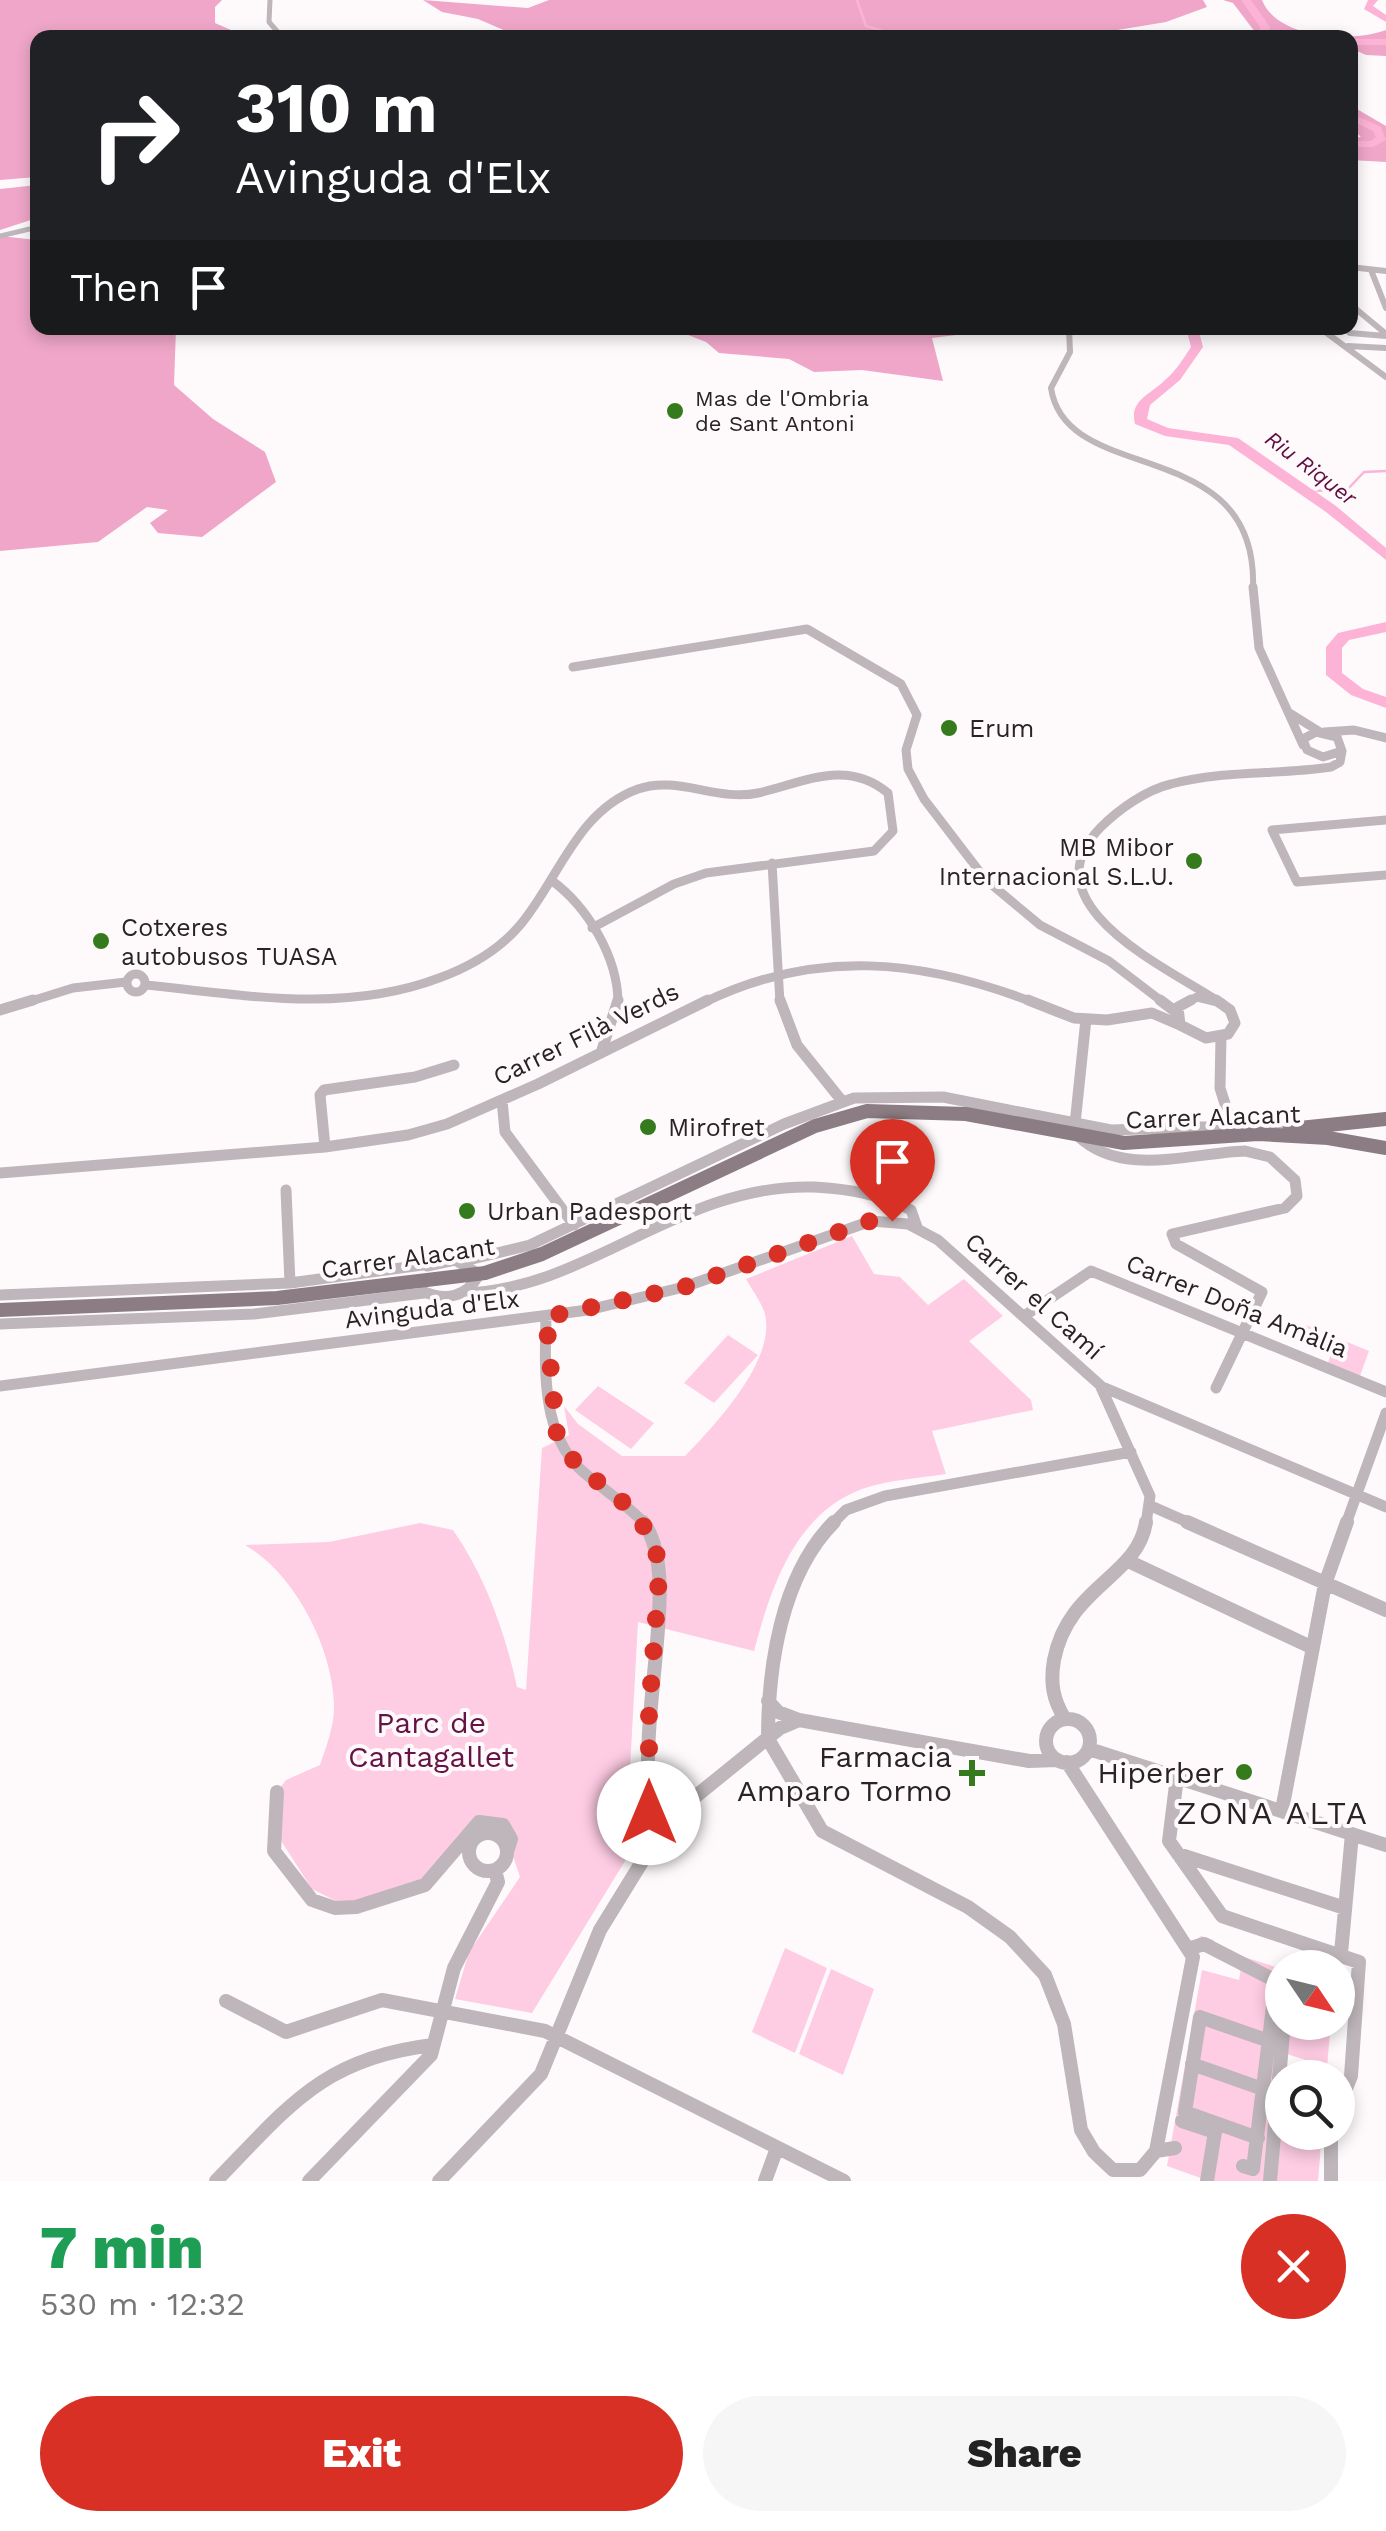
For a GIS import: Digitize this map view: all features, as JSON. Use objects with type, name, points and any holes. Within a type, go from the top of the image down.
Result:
[{"type":"main road","name":"Carrer Alacant","points":[[0,1310],[246,1300],[396,1285],[501,1269],[789,1137],[851,1114],[940,1111],[1145,1144],[1258,1134],[1346,1140],[1386,1148]]},
{"type":"main road","points":[[1258,1134],[1386,1118]]},
{"type":"main road","points":[[1346,1140],[1338,1132],[1350,1122]]},
{"type":"street","points":[[270,0],[269,22],[276,30]]},
{"type":"street","points":[[0,236],[30,229]]},
{"type":"street","points":[[1358,268],[1386,270]]},
{"type":"street","points":[[1358,307],[1386,308],[1371,270]]},
{"type":"street","points":[[1358,312],[1386,335]]},
{"type":"street","points":[[1358,332],[1386,335]]},
{"type":"street","points":[[1069,335],[1070,352],[1051,388],[1060,418],[1089,438],[1195,484],[1230,509],[1248,531],[1256,556],[1254,630],[1283,708],[1314,762],[1294,770]]},
{"type":"street","points":[[1330,335],[1386,377]]},
{"type":"street","points":[[1347,346],[1386,348]]},
{"type":"street","points":[[573,667],[762,635],[815,632],[837,649],[901,684],[917,716],[906,750],[910,774],[924,799],[996,892],[1040,924],[1109,962],[1176,1012],[1180,1025],[1198,1037],[1221,1038]]},
{"type":"street","points":[[1283,708],[1340,740]]},
{"type":"street","points":[[1305,748],[1307,734],[1322,732],[1349,730],[1386,738]]},
{"type":"street","points":[[1340,740],[1349,730]]},
{"type":"street","points":[[1231,1124],[1220,1088],[1221,1038],[1236,1023],[1231,1010],[1175,970],[1112,933],[1090,908],[1078,873],[1086,842],[1102,823],[1160,786],[1204,777],[1334,766],[1340,762],[1340,740]]},
{"type":"street","points":[[1305,748],[1329,757],[1342,751]]},
{"type":"street","points":[[0,1010],[72,988],[126,982],[141,976],[146,986],[309,1002],[401,991],[454,972],[493,949],[521,924],[551,880],[562,855],[583,831],[610,806],[644,788],[756,794],[823,771],[876,784],[888,793],[894,825],[878,848],[733,867],[685,880],[592,928]]},
{"type":"street","points":[[1386,820],[1272,830],[1297,882],[1386,875]]},
{"type":"street","points":[[772,864],[776,974],[790,1033],[842,1101]]},
{"type":"street","points":[[551,880],[564,889],[592,928],[619,987],[601,1054]]},
{"type":"street","name":"Carrer Filà Verds","points":[[0,1173],[325,1147],[408,1135],[502,1100],[735,987],[776,974],[833,965],[932,969],[974,979],[1052,1012],[1086,1019],[1152,1013],[1180,1025]]},
{"type":"street","points":[[1175,970],[1188,999]]},
{"type":"street","points":[[1176,1012],[1188,999],[1216,1000]]},
{"type":"street","points":[[1086,1019],[1076,1130],[1087,1148],[1133,1159],[1258,1153],[1272,1158],[1291,1175],[1298,1192],[1285,1208],[1172,1234],[1176,1244],[1262,1290],[1216,1388]]},
{"type":"street","points":[[325,1147],[320,1095],[324,1090],[416,1076],[454,1065]]},
{"type":"street","name":"Carrer Alacant","points":[[0,1295],[290,1284],[430,1264],[472,1271],[842,1101],[926,1096],[1076,1130],[1326,1125]]},
{"type":"street","points":[[502,1100],[504,1132],[574,1225]]},
{"type":"street","name":"Carrer el Camí","points":[[420,1282],[440,1297],[528,1284],[666,1220],[754,1188],[799,1186],[868,1194],[910,1210],[917,1227],[938,1240],[1100,1384],[1151,1506]]},
{"type":"street","points":[[286,1190],[290,1284]]},
{"type":"street","name":"Avinguda d'Elx","points":[[0,1386],[546,1317],[684,1287],[870,1221],[917,1227]]},
{"type":"street","points":[[420,1282],[430,1264]]},
{"type":"street","points":[[464,1293],[472,1271]]},
{"type":"street","name":"Carrer Doña Amàlia","points":[[1024,1316],[1091,1271],[1386,1392]]},
{"type":"street","name":"Carrer Alacant","points":[[0,1324],[254,1314],[420,1282]]},
{"type":"street","points":[[546,1317],[557,1436],[576,1464],[624,1503],[655,1540],[659,1577],[649,1712],[649,1813],[659,1832]]},
{"type":"street","points":[[1100,1384],[1386,1507]]},
{"type":"street","points":[[1282,1810],[1326,1584],[1386,1413]]},
{"type":"street","points":[[1065,1719],[1052,1724],[1046,1734],[1049,1751],[1063,1761],[1188,1949],[1194,1966],[1156,2152],[1140,2170],[1127,2172],[1113,2170],[1091,2151],[1079,2122],[1064,2018],[1044,1974],[1005,1934],[961,1902],[822,1831],[768,1739],[767,1700],[779,1629],[802,1566],[824,1530],[846,1510],[885,1496],[1131,1452]]},
{"type":"street","points":[[767,1700],[778,1712],[799,1720],[1030,1761],[1081,1760],[1089,1749],[1086,1730],[1065,1719],[1052,1693],[1060,1632],[1071,1612],[1128,1561],[1147,1536],[1151,1506],[1386,1610]]},
{"type":"street","points":[[1128,1561],[1311,1648]]},
{"type":"street","points":[[439,2181],[542,2074],[600,1930],[659,1832],[678,1809],[768,1739],[799,1720]]},
{"type":"street","points":[[1089,1749],[1386,1846]]},
{"type":"street","points":[[1177,1777],[1167,1830],[1177,1853],[1222,1916],[1330,1950]]},
{"type":"street","points":[[277,1792],[274,1851],[312,1900],[335,1908],[392,1899],[425,1885],[486,1820],[499,1822],[509,1832],[507,1852],[495,1870],[486,1872],[474,1867],[468,1855],[472,1842],[483,1834],[495,1834],[504,1840],[507,1852]]},
{"type":"street","points":[[1340,1950],[1352,1834]]},
{"type":"street","points":[[1177,1853],[1344,1908]]},
{"type":"street","points":[[310,2181],[430,2055],[454,1968],[498,1882],[495,1870]]},
{"type":"street","points":[[1188,1949],[1204,1944],[1265,1975]]},
{"type":"street","points":[[1353,2060],[1361,1970],[1355,1960]]},
{"type":"street","points":[[226,2000],[286,2032],[382,2000],[557,2036],[844,2181]]},
{"type":"street","points":[[1243,2166],[1253,2169],[1258,2138],[1269,2041],[1200,2017],[1185,2112],[1258,2138]]},
{"type":"street","points":[[1270,2181],[1282,2040]]},
{"type":"street","points":[[216,2181],[324,2074],[382,2049],[433,2045]]},
{"type":"street","points":[[1192,2064],[1264,2089]]},
{"type":"street","points":[[1182,2121],[1214,2132],[1208,2181]]},
{"type":"street","points":[[765,2181],[778,2148]]},
{"type":"street","points":[[1156,2152],[1175,2148]]},
{"type":"street","points":[[1331,2181],[1332,2150]]},
{"type":"green space","name":"Parc de Cantagallet","points":[[852,1236],[874,1274],[900,1277],[928,1305],[964,1279],[1003,1316],[969,1341],[1031,1400],[1033,1410],[932,1431],[946,1474],[862,1489],[819,1516],[789,1555],[754,1651],[638,1622],[625,1861],[532,2013],[455,1999],[469,1952],[520,1877],[505,1832],[479,1829],[439,1875],[344,1905],[312,1889],[278,1836],[277,1792],[286,1780],[320,1765],[333,1719],[332,1682],[318,1636],[294,1592],[263,1557],[245,1545],[329,1542],[420,1523],[453,1530],[492,1605],[517,1687],[526,1690],[542,1448],[569,1435],[564,1406],[578,1424],[622,1456],[685,1456],[741,1390],[762,1351],[765,1314],[746,1279]]},
{"type":"green space","points":[[1306,1325],[1369,1351],[1360,1376],[1328,1363],[1333,1347],[1302,1335]]},
{"type":"green space","points":[[728,1335],[758,1355],[714,1403],[684,1383]]},
{"type":"green space","points":[[598,1386],[654,1423],[631,1449],[575,1410]]},
{"type":"green space","points":[[1201,1936],[1214,1940],[1213,1947],[1265,1964],[1265,2040],[1276,2040],[1274,2060],[1265,2060],[1264,2181],[1209,2181],[1167,2166],[1202,1970],[1239,1980],[1241,1968],[1205,1949],[1197,1939]]},
{"type":"green space","points":[[785,1948],[827,1968],[795,2053],[752,2032]]},
{"type":"green space","points":[[831,1969],[874,1989],[843,2075],[799,2054]]},
{"type":"green space","points":[[1288,2040],[1329,2040],[1328,2060],[1305,2060],[1287,2054]]},
{"type":"green space","points":[[1277,2150],[1321,2150],[1318,2181],[1274,2181]]},
{"type":"shaded area","points":[[0,0],[222,0],[215,7],[215,23],[231,30],[30,30],[30,178],[0,180]]},
{"type":"shaded area","points":[[423,0],[528,8],[549,0],[1203,0],[1207,7],[1166,22],[1118,30],[503,30],[478,19],[442,12]]},
{"type":"shaded area","points":[[1223,0],[1262,0],[1270,13],[1299,30],[1253,30],[1233,3]]},
{"type":"shaded area","points":[[1386,30],[1386,56],[1358,52],[1358,36]]},
{"type":"shaded area","points":[[1358,110],[1386,126],[1386,162],[1358,160],[1361,137]]},
{"type":"shaded area","points":[[30,186],[30,220],[0,230],[0,189]]},
{"type":"shaded area","points":[[0,236],[30,239],[30,335],[176,335],[174,385],[213,419],[265,452],[276,482],[202,537],[158,533],[150,523],[168,510],[147,507],[98,542],[0,551]]},
{"type":"shaded area","points":[[688,335],[956,335],[932,338],[943,381],[862,370],[814,372],[789,359],[719,353]]},
{"type":"waterway","points":[[857,0],[866,26],[880,30]]},
{"type":"waterway","points":[[1246,0],[1264,30]]},
{"type":"waterway","points":[[1373,0],[1367,7],[1386,19]]},
{"type":"waterway","points":[[1358,42],[1386,42]]},
{"type":"waterway","name":"Riu Riquer","points":[[1358,120],[1377,129],[1382,138],[1373,144],[1358,144]]},
{"type":"waterway","name":"Riu Riquer","points":[[1194,335],[1197,347],[1184,368],[1144,403],[1140,421],[1165,432],[1233,441],[1331,509],[1386,556]]},
{"type":"waterway","points":[[1300,491],[1347,490],[1364,472],[1386,471]]},
{"type":"waterway","name":"Riu Riquer","points":[[1386,627],[1344,636],[1334,647],[1334,675],[1357,692],[1386,703]]},
{"type":"place","name":"Mas de l'Ombria de Sant Antoni","points":[[675,411]]},
{"type":"place","name":"Erum","points":[[949,728]]},
{"type":"place","name":"MB Mibor Internacional S.L.U.","points":[[1194,861]]},
{"type":"place","name":"Cotxeres autobusos TUASA","points":[[101,941]]},
{"type":"place","name":"Mirofret","points":[[648,1127]]},
{"type":"place","name":"Urban Padesport","points":[[467,1211]]},
{"type":"place","name":"Hiperber","points":[[1244,1772]]},
{"type":"place","name":"Farmacia Amparo Tormo","points":[[972,1773]]},
{"type":"district","name":"ZONA ALTA","points":[[1273,1813]]},
{"type":"route","points":[[649,1813],[649,1712],[659,1558],[645,1523],[576,1464],[557,1436],[546,1357],[546,1317],[639,1300],[841,1230],[870,1221],[892,1221]]}]
